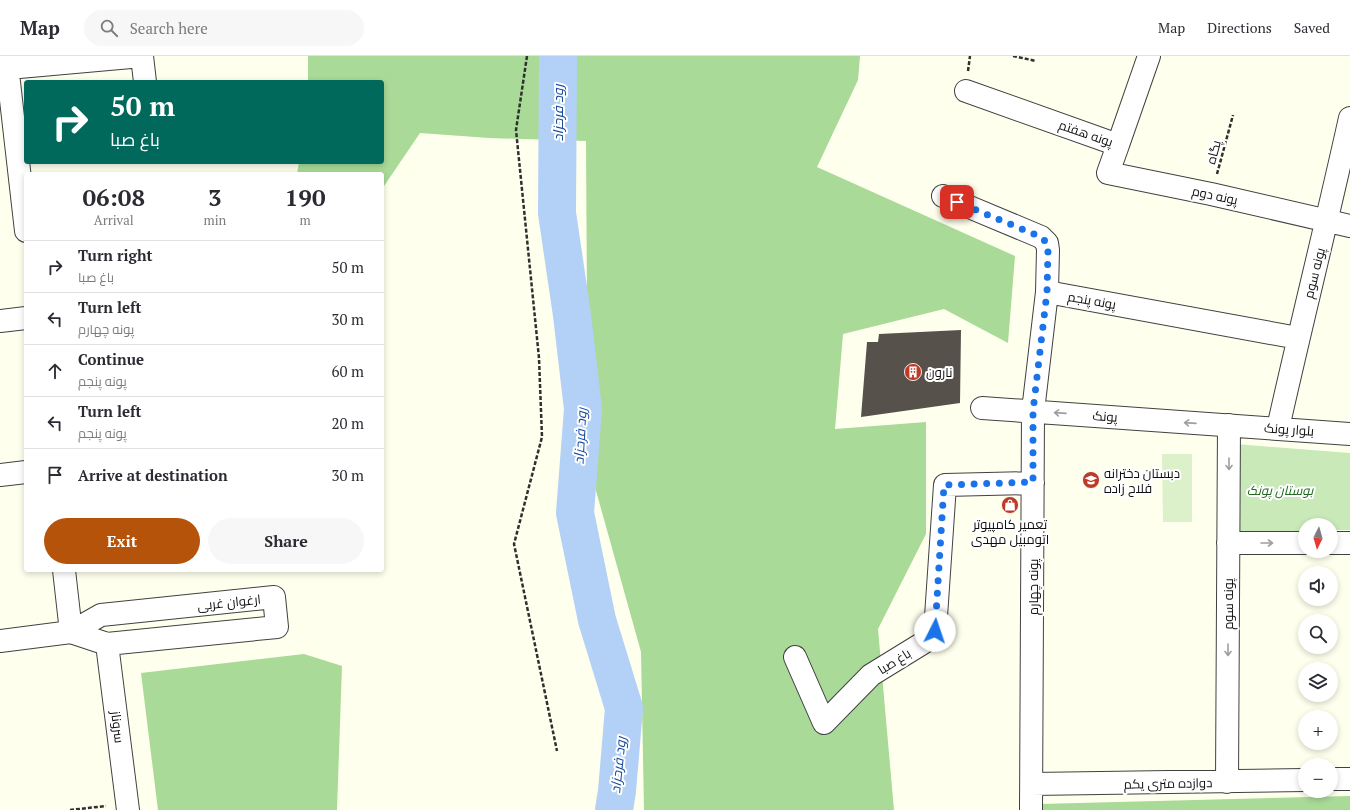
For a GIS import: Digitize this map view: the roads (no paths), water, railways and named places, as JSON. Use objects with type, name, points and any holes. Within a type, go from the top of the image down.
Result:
[{"type":"street","points":[[24,217],[15,156],[7,62],[142,56],[145,80]]},
{"type":"street","name":"پونه هفتم","points":[[966,91],[1118,145],[1149,56]]},
{"type":"street","name":"پونه سوم","points":[[1278,428],[1350,118]]},
{"type":"street","name":"پونه دوم","points":[[1118,145],[1108,173],[1212,194],[1350,226]]},
{"type":"street","points":[[943,196],[1041,237],[1047,243],[1048,250],[1047,292]]},
{"type":"street","name":"پونه پنجم","points":[[1047,292],[1298,338]]},
{"type":"street","name":"پونه چهارم","points":[[1031,810],[1033,411],[1047,292]]},
{"type":"street","points":[[0,321],[24,318]]},
{"type":"street","name":"پونک","points":[[982,408],[1229,426]]},
{"type":"street","name":"پونه سوم","points":[[1227,782],[1229,426]]},
{"type":"street","name":"بلوار پونک","points":[[1229,426],[1278,428],[1350,434]]},
{"type":"street","points":[[0,475],[24,472]]},
{"type":"street","name":"باغ صبا","points":[[795,658],[824,723],[871,675],[923,643],[935,631],[944,485],[1033,482]]},
{"type":"street","points":[[1228,543],[1298,543]]},
{"type":"street","points":[[1338,543],[1350,543]]},
{"type":"street","points":[[64,572],[72,632]]},
{"type":"street","name":"ارغوان غربی","points":[[0,641],[72,632],[101,615],[274,598],[277,627],[107,644],[72,632]]},
{"type":"street","name":"سروناز","points":[[107,644],[128,806]]},
{"type":"street","points":[[1338,779],[1350,779]]},
{"type":"street","name":"دوازده متری یکم","points":[[1032,784],[1298,780]]},
{"type":"waterway","name":"رود فرحزاد","points":[[558,56],[557,213],[572,315],[583,409],[575,513],[597,620],[624,708],[614,810]]},
{"type":"place","name":"نارون","points":[[913,372]]},
{"type":"place","name":"دبستان دخترانه فلاح زاده","points":[[1091,480]]},
{"type":"place","name":"تعمیر کامپیوتر اتومبیل مهدی","points":[[1010,505]]},
{"type":"park label","name":"بوستان پونک","points":[[1280,490]]}]
